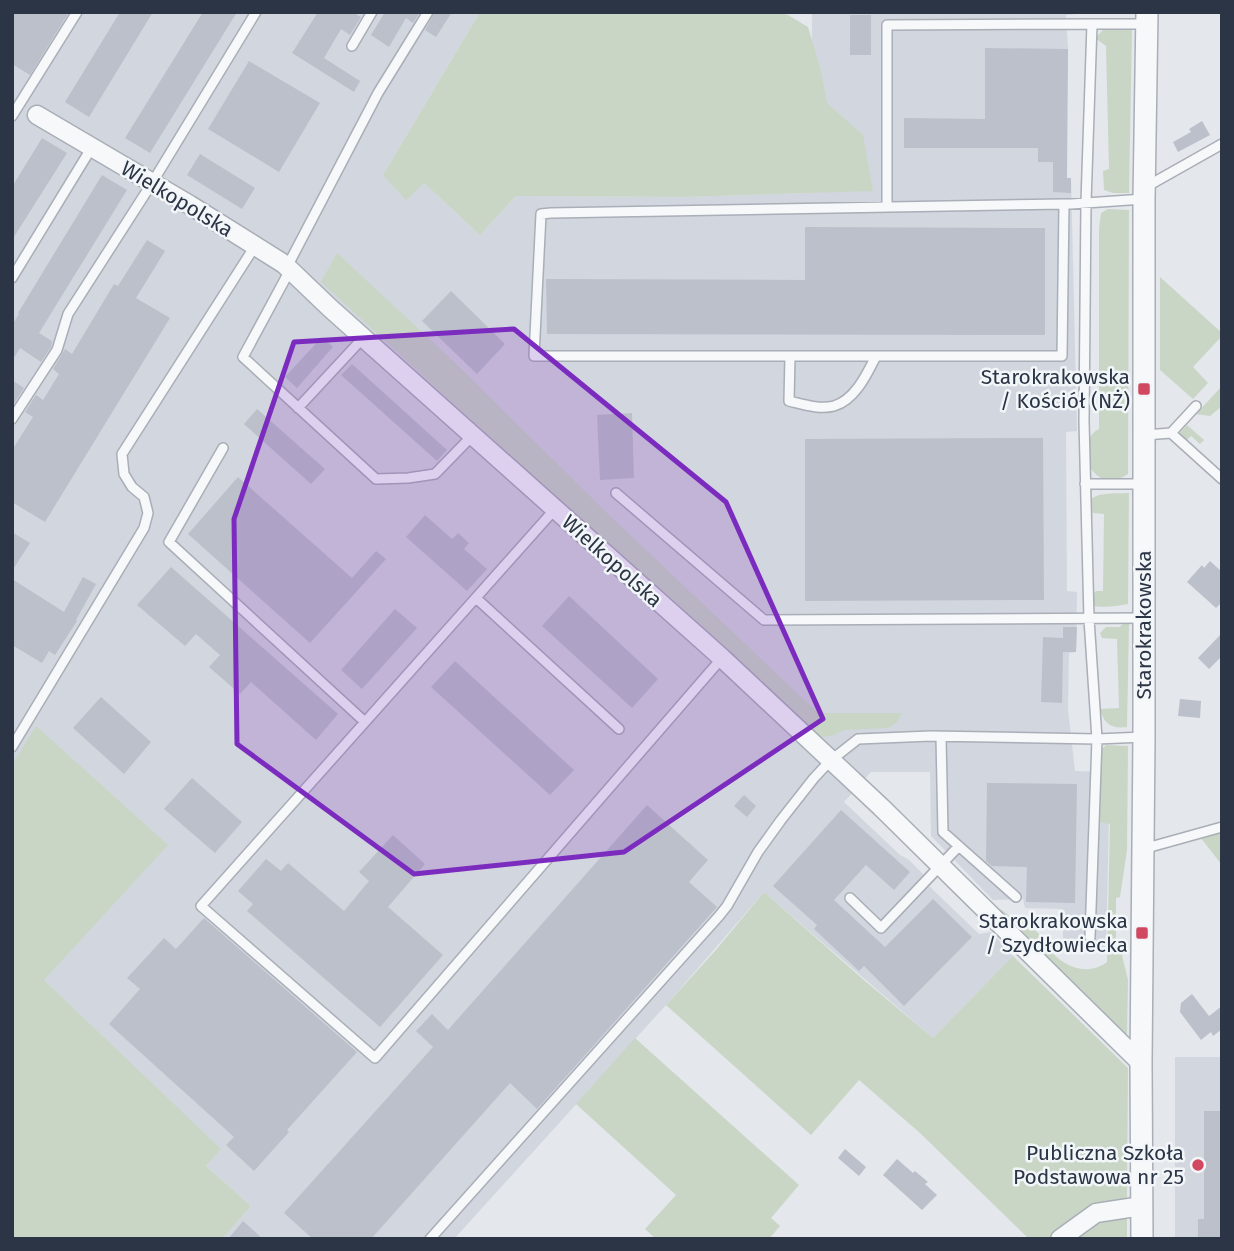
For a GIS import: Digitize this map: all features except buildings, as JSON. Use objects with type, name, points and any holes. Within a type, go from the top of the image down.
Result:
[{"type":"street","name":"Starokrakowska","points":[[1142,1239],[1144,194],[1147,18]]},
{"type":"street","name":"Wielkopolska","points":[[37,115],[289,268],[363,338],[722,658],[881,807],[1141,1063]]},
{"type":"street","points":[[1060,1239],[1096,1213],[1142,1206]]},
{"type":"lane","points":[[12,116],[77,12]]},
{"type":"lane","points":[[12,419],[57,350],[68,314],[256,12]]},
{"type":"lane","points":[[352,46],[372,12]]},
{"type":"lane","points":[[428,12],[378,93],[243,357],[376,479],[435,474],[473,435]]},
{"type":"lane","points":[[887,207],[887,25],[1092,24],[1147,18]]},
{"type":"lane","points":[[1090,937],[1097,739],[1089,619],[1085,484],[1086,202],[1092,24]]},
{"type":"lane","points":[[1064,204],[1062,356],[534,356],[541,214],[1086,202],[1144,194],[1222,144]]},
{"type":"lane","points":[[12,278],[92,147]]},
{"type":"lane","points":[[12,747],[144,528],[148,513],[144,497],[132,487],[124,474],[122,454],[255,246]]},
{"type":"lane","points":[[298,408],[363,338]]},
{"type":"lane","points":[[790,356],[789,401],[815,406],[834,406],[852,395],[876,356]]},
{"type":"lane","points":[[1144,436],[1171,433],[1196,406]]},
{"type":"lane","points":[[1171,433],[1222,479]]},
{"type":"lane","points":[[223,448],[169,542],[365,722]]},
{"type":"lane","points":[[1085,484],[1144,484]]},
{"type":"lane","points":[[616,493],[764,620],[1144,618]]},
{"type":"lane","points":[[555,509],[201,906],[374,1058],[722,658]]},
{"type":"lane","points":[[476,598],[619,729]]},
{"type":"lane","points":[[429,1239],[719,916],[771,832],[830,761],[858,740],[941,737],[1144,737]]},
{"type":"lane","points":[[941,737],[943,832],[1016,897]]},
{"type":"lane","points":[[1143,849],[1222,827]]},
{"type":"lane","points":[[850,898],[881,928],[958,847]]},
{"type":"highlighted area","points":[[514,329],[726,502],[823,719],[624,852],[414,874],[237,744],[234,519],[294,342]]},
{"type":"shaded area","points":[[12,12],[480,12],[383,175],[424,183],[480,235],[516,196],[684,197],[811,193],[812,12],[1077,12],[1066,15],[1066,178],[1071,178],[1077,431],[1066,432],[1067,591],[1077,592],[1076,652],[1069,653],[1068,709],[1075,771],[1110,772],[1106,947],[1063,947],[1063,909],[1025,908],[1023,899],[993,900],[931,836],[930,772],[871,772],[844,802],[900,855],[908,859],[932,883],[929,886],[979,934],[991,932],[1013,956],[933,1038],[764,892],[666,1005],[454,1239],[222,1239],[251,1206],[206,1166],[220,1149],[44,980],[12,765]]},
{"type":"shaded area","name":"Publiczna Szkoła Podstawowa nr 25","points":[[1175,1057],[1222,1057],[1222,1239],[1175,1239]]},
{"type":"green space","points":[[480,12],[776,12],[788,15],[808,27],[827,103],[863,135],[873,191],[684,197],[516,196],[480,235],[424,183],[406,200],[383,175]]},
{"type":"green space","points":[[1130,28],[1129,193],[1113,193],[1104,190],[1103,171],[1109,169],[1106,46],[1095,38],[1104,29]]},
{"type":"green space","points":[[1108,209],[1129,210],[1128,474],[1115,479],[1104,479],[1095,474],[1087,455],[1091,436],[1099,429],[1099,229],[1101,213]]},
{"type":"green space","points":[[337,253],[452,360],[609,515],[818,713],[902,713],[897,722],[888,728],[844,730],[824,737],[812,734],[321,282]]},
{"type":"green space","points":[[1160,277],[1222,333],[1193,367],[1208,383],[1193,399],[1160,370]]},
{"type":"green space","points":[[1222,386],[1222,406],[1210,416],[1196,414]]},
{"type":"green space","points":[[1187,425],[1204,440],[1200,444],[1191,436],[1185,442],[1178,435]]},
{"type":"green space","points":[[1129,493],[1128,604],[1094,606],[1094,593],[1103,591],[1104,514],[1093,513],[1091,500],[1100,495]]},
{"type":"green space","points":[[1124,622],[1129,624],[1127,727],[1121,727],[1109,724],[1100,709],[1119,708],[1117,639],[1102,638],[1100,633],[1106,627],[1120,627]]},
{"type":"green space","points":[[36,726],[168,845],[44,980],[221,1149],[206,1166],[251,1206],[222,1239],[12,1239],[12,765]]},
{"type":"green space","points":[[1106,745],[1128,746],[1127,850],[1120,897],[1116,898],[1116,950],[1121,951],[1128,980],[1127,1035],[1121,1035],[992,907],[997,907],[1010,916],[1024,917],[1054,955],[1068,965],[1091,969],[1107,962],[1110,824],[1099,822],[1097,818],[1102,749]]},
{"type":"green space","points":[[1222,833],[1222,865],[1200,837]]},
{"type":"green space","points":[[764,892],[933,1038],[1013,956],[1128,1068],[1127,1199],[1098,1203],[1083,1212],[1052,1239],[1029,1239],[920,1133],[859,1080],[811,1135],[666,1005]]},
{"type":"green space","points":[[635,1038],[799,1185],[771,1218],[780,1226],[769,1239],[656,1239],[645,1229],[676,1195],[576,1104]]},
{"type":"green space","points":[[1127,1216],[1127,1239],[1070,1239],[1096,1219]]},
{"type":"place","name":"Starokrakowska / Kościół (NŻ)","points":[[1144,389]]},
{"type":"place","name":"Starokrakowska / Szydłowiecka","points":[[1142,933]]},
{"type":"place","name":"Publiczna Szkoła Podstawowa nr 25","points":[[1198,1165]]}]
